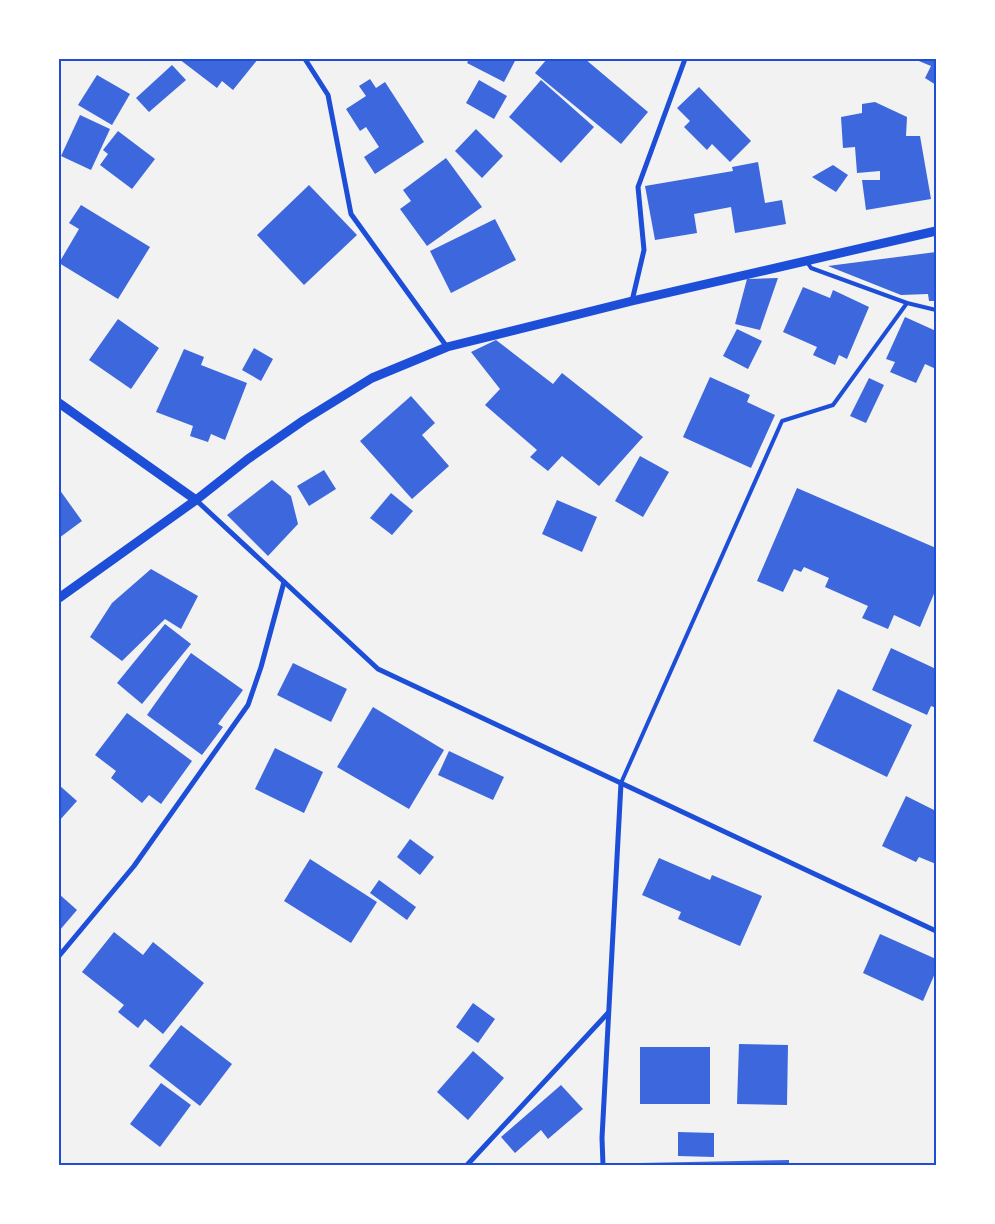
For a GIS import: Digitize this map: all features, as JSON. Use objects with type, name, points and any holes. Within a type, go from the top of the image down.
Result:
[{"type":"street","points":[[305,59],[328,95],[351,214],[447,347]]},
{"type":"street","points":[[632,301],[644,250],[638,187],[685,59]]},
{"type":"street","points":[[59,598],[196,500],[248,459],[304,420],[372,378],[447,347],[632,301],[936,232]]},
{"type":"street","points":[[59,403],[196,500],[378,670],[936,932]]},
{"type":"street","points":[[59,956],[134,866],[248,705],[261,667],[284,582]]},
{"type":"street","points":[[603,1165],[602,1138],[621,783]]},
{"type":"street","points":[[467,1165],[608,1013]]},
{"type":"lane","points":[[807,262],[811,268],[907,303],[936,310]]},
{"type":"lane","points":[[621,783],[782,421],[833,406],[907,303]]},
{"type":"building","points":[[179,59],[258,59],[233,90],[222,81],[217,88]]},
{"type":"building","points":[[469,59],[516,59],[504,82],[467,63]]},
{"type":"building","points":[[547,59],[585,59],[648,112],[621,144],[535,73]]},
{"type":"building","points":[[914,59],[936,59],[936,85],[925,78],[931,66]]},
{"type":"building","points":[[172,65],[186,80],[149,112],[136,98]]},
{"type":"building","points":[[97,75],[130,94],[112,125],[78,105]]},
{"type":"building","points":[[370,79],[376,88],[385,82],[424,142],[375,174],[364,157],[379,147],[366,127],[360,131],[346,109],[366,96],[359,86]]},
{"type":"building","points":[[479,80],[507,96],[494,119],[466,103]]},
{"type":"building","points":[[541,80],[594,127],[561,163],[509,117]]},
{"type":"building","points":[[699,87],[751,141],[730,162],[712,144],[707,150],[684,127],[690,121],[677,108]]},
{"type":"building","points":[[875,102],[907,117],[906,136],[920,136],[931,199],[866,210],[862,180],[880,180],[880,171],[857,173],[855,147],[843,148],[841,117],[862,113],[862,104]]},
{"type":"building","points":[[80,115],[110,129],[91,170],[61,156]]},
{"type":"building","points":[[476,129],[503,156],[482,178],[455,151]]},
{"type":"building","points":[[118,131],[155,159],[132,189],[100,165],[108,154],[103,150]]},
{"type":"building","points":[[446,158],[482,207],[427,246],[400,209],[411,201],[403,190]]},
{"type":"building","points":[[758,162],[765,203],[782,200],[786,224],[735,233],[731,207],[694,214],[697,233],[655,240],[645,186],[733,171],[732,167]]},
{"type":"building","points":[[833,165],[848,175],[836,192],[812,177]]},
{"type":"building","points":[[309,185],[357,235],[304,285],[257,235]]},
{"type":"building","points":[[81,205],[150,247],[118,299],[59,263],[79,229],[69,223]]},
{"type":"building","points":[[495,219],[516,260],[451,293],[430,251]]},
{"type":"building","points":[[936,252],[936,301],[929,301],[928,294],[901,295],[828,266]]},
{"type":"building","points":[[778,278],[760,330],[735,324],[747,279]]},
{"type":"building","points":[[803,287],[830,298],[833,290],[869,307],[847,359],[839,355],[835,365],[813,355],[817,347],[783,332]]},
{"type":"building","points":[[905,317],[936,331],[936,369],[925,364],[916,383],[890,372],[895,362],[886,359]]},
{"type":"building","points":[[118,319],[159,348],[131,389],[89,360]]},
{"type":"building","points":[[737,329],[762,341],[748,369],[723,356]]},
{"type":"building","points":[[496,340],[553,384],[562,373],[643,437],[599,486],[562,456],[548,471],[530,457],[537,450],[485,405],[500,389],[471,352]]},
{"type":"building","points":[[254,348],[273,359],[261,381],[242,370]]},
{"type":"building","points":[[184,349],[204,357],[201,365],[247,383],[225,440],[211,434],[208,442],[190,436],[193,426],[156,412]]},
{"type":"building","points":[[710,377],[750,395],[747,402],[775,415],[751,468],[683,437]]},
{"type":"building","points":[[869,378],[884,385],[866,423],[850,416]]},
{"type":"building","points":[[411,396],[435,423],[422,435],[449,466],[412,499],[360,441]]},
{"type":"building","points":[[640,456],[669,472],[643,517],[615,501]]},
{"type":"building","points":[[324,470],[336,489],[309,506],[297,486]]},
{"type":"building","points":[[272,480],[291,496],[298,524],[268,556],[227,515]]},
{"type":"building","points":[[797,488],[936,548],[936,589],[920,627],[894,615],[888,629],[862,618],[868,606],[825,587],[829,578],[804,567],[801,572],[794,569],[783,592],[757,581]]},
{"type":"building","points":[[59,489],[82,521],[59,538]]},
{"type":"building","points":[[391,493],[413,511],[392,535],[370,518]]},
{"type":"building","points":[[557,500],[597,517],[582,552],[542,534]]},
{"type":"building","points":[[151,569],[198,596],[181,629],[165,619],[122,661],[90,637],[112,603]]},
{"type":"building","points":[[165,624],[191,644],[142,704],[117,683]]},
{"type":"building","points":[[891,648],[936,669],[936,708],[931,706],[927,715],[872,690]]},
{"type":"building","points":[[191,653],[243,690],[218,724],[223,727],[202,755],[147,715]]},
{"type":"building","points":[[293,663],[347,689],[331,722],[277,695]]},
{"type":"building","points":[[838,689],[912,725],[887,777],[813,741]]},
{"type":"building","points":[[373,707],[444,750],[409,809],[337,767]]},
{"type":"building","points":[[127,713],[192,761],[161,804],[149,795],[142,803],[111,778],[116,771],[95,755]]},
{"type":"building","points":[[275,748],[323,772],[304,813],[255,789]]},
{"type":"building","points":[[449,751],[504,777],[493,800],[438,775]]},
{"type":"building","points":[[59,785],[77,801],[59,821]]},
{"type":"building","points":[[906,796],[936,811],[936,864],[919,857],[916,862],[882,846]]},
{"type":"building","points":[[410,839],[434,857],[420,875],[397,857]]},
{"type":"building","points":[[659,858],[710,880],[712,875],[762,896],[740,946],[678,919],[681,912],[642,895]]},
{"type":"building","points":[[310,859],[377,902],[351,943],[284,901]]},
{"type":"building","points":[[379,880],[416,907],[407,920],[370,893]]},
{"type":"building","points":[[59,894],[77,910],[59,931]]},
{"type":"building","points":[[114,932],[143,955],[153,942],[204,983],[163,1034],[145,1019],[138,1028],[118,1012],[124,1005],[82,972]]},
{"type":"building","points":[[880,934],[936,959],[936,971],[923,1001],[863,973]]},
{"type":"building","points":[[473,1003],[495,1019],[478,1043],[456,1027]]},
{"type":"building","points":[[181,1025],[232,1064],[200,1106],[149,1066]]},
{"type":"building","points":[[739,1044],[788,1045],[787,1105],[737,1104]]},
{"type":"building","points":[[640,1047],[710,1047],[710,1104],[640,1104]]},
{"type":"building","points":[[473,1051],[504,1078],[468,1120],[437,1092]]},
{"type":"building","points":[[161,1083],[191,1105],[160,1147],[130,1124]]},
{"type":"building","points":[[561,1085],[583,1109],[548,1139],[541,1130],[515,1153],[501,1137]]},
{"type":"building","points":[[678,1132],[714,1133],[714,1157],[678,1156]]},
{"type":"building","points":[[789,1160],[789,1165],[639,1165],[639,1163]]}]
